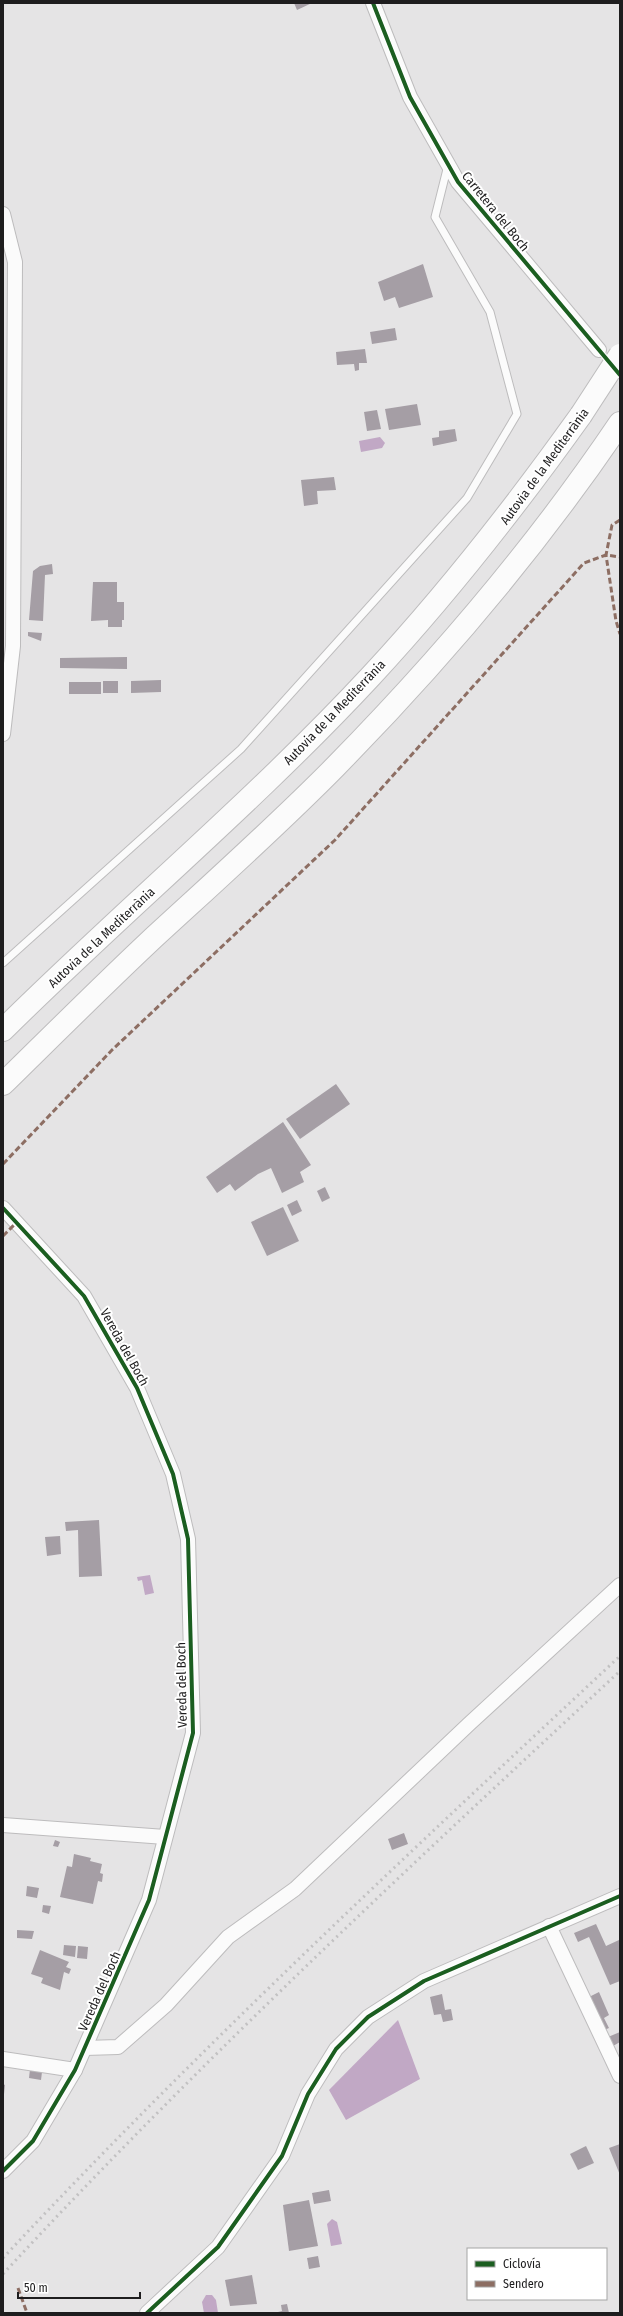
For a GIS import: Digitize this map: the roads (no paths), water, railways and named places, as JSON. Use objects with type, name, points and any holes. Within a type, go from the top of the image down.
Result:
[{"type":"highway","name":"Autovia de la Mediterrània","points":[[3,1030],[313,736],[370,676],[494,534],[581,415],[610,353]]},
{"type":"highway","points":[[3,1084],[149,943],[260,842],[391,709],[456,638],[519,561],[569,496],[616,428]]},
{"type":"street","name":"Carretera del Boch","points":[[373,3],[410,97],[458,182],[610,353]]},
{"type":"street","points":[[3,214],[15,262],[13,646],[3,734]]},
{"type":"street","name":"Vereda del Boch","points":[[3,1208],[84,1296],[137,1388],[173,1474],[188,1539],[193,1733],[149,1900],[85,2048],[75,2070],[33,2141],[3,2172]]},
{"type":"street","points":[[85,2048],[118,2047],[166,2005],[228,1937],[295,1889],[469,1724],[620,1585]]},
{"type":"street","points":[[3,1825],[165,1837]]},
{"type":"street","points":[[147,2313],[218,2247],[282,2156],[308,2094],[336,2049],[368,2017],[424,1981],[620,1896]]},
{"type":"street","points":[[549,1926],[620,2076]]},
{"type":"street","points":[[3,2059],[75,2070]]},
{"type":"lane","points":[[3,963],[241,749],[467,498],[517,414],[490,312],[435,217],[448,165]]},
{"type":"railway","points":[[3,2258],[77,2180],[229,2027],[384,1877],[620,1656]]},
{"type":"railway","points":[[3,2274],[152,2118],[228,2042],[383,1892],[620,1671]]}]
